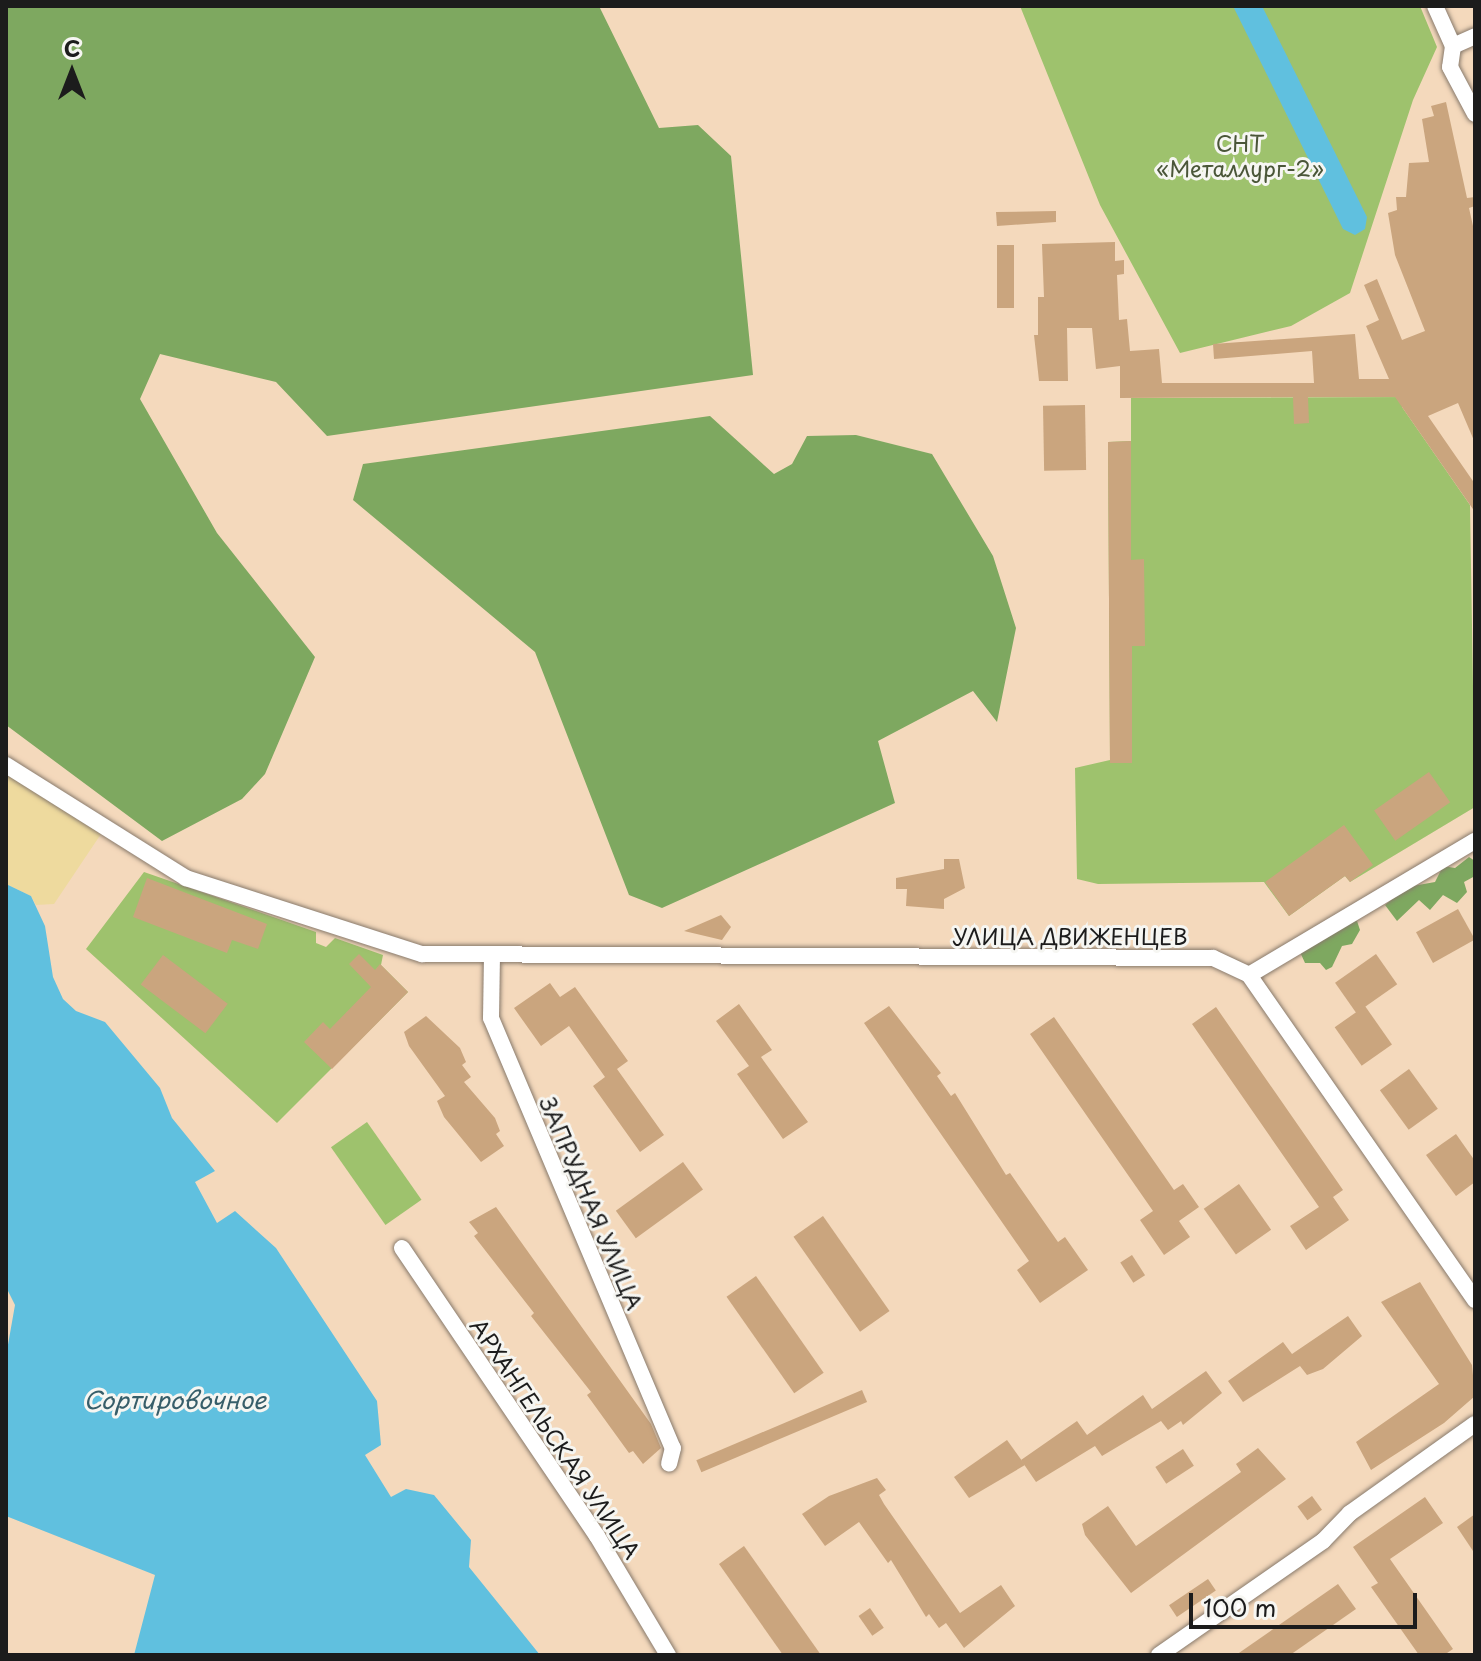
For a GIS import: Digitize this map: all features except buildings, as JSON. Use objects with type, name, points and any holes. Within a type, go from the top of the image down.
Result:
[{"type":"street","points":[[1435,6],[1453,46],[1450,67],[1475,114]]},
{"type":"street","points":[[1453,46],[1475,36]]},
{"type":"street","name":"УЛИЦА ДВИЖЕНЦЕВ","points":[[6,765],[186,878],[405,950],[492,955],[1213,958],[1249,975]]},
{"type":"street","points":[[1475,841],[1249,975],[1475,1300]]},
{"type":"street","name":"ЗАПРУДНАЯ УЛИЦА","points":[[492,955],[491,1018],[673,1448],[669,1464]]},
{"type":"street","name":"АРХАНГЕЛЬСКАЯ УЛИЦА","points":[[402,1248],[597,1536],[668,1655]]},
{"type":"street","points":[[1159,1655],[1323,1541],[1350,1513],[1475,1424]]},
{"type":"green space","points":[[6,6],[599,6],[659,128],[698,125],[731,156],[753,375],[327,436],[276,382],[160,354],[140,399],[217,533],[315,657],[265,774],[242,799],[162,841],[6,725]]},
{"type":"green space","name":"СНТ «Металлург-2»","points":[[1020,6],[1420,6],[1437,47],[1413,100],[1350,293],[1291,326],[1180,353],[1100,205]]},
{"type":"green space","points":[[1414,397],[1402,407],[1470,505],[1475,807],[1350,882],[1345,876],[1289,916],[1264,882],[1098,884],[1077,879],[1075,768],[1110,760],[1108,442],[1131,441],[1131,398]]},
{"type":"green space","points":[[710,416],[774,474],[792,464],[807,436],[856,435],[932,454],[993,556],[1016,628],[997,722],[973,691],[878,741],[895,803],[662,908],[629,895],[535,652],[353,500],[363,464]]},
{"type":"green space","points":[[1469,857],[1475,861],[1475,876],[1464,882],[1467,892],[1457,903],[1443,895],[1430,910],[1419,900],[1397,921],[1385,905],[1407,887],[1435,882],[1443,866],[1455,868]]},
{"type":"green space","points":[[144,872],[316,932],[316,943],[326,947],[335,938],[383,955],[381,965],[408,992],[277,1123],[86,949]]},
{"type":"green space","points":[[1357,921],[1360,930],[1352,944],[1342,946],[1332,967],[1326,970],[1320,963],[1305,963],[1300,952],[1347,922]]},
{"type":"green space","points":[[367,1122],[421,1200],[385,1225],[331,1147]]},
{"type":"sand","points":[[6,773],[101,834],[54,904],[36,905],[31,896],[6,884]]},
{"type":"water","points":[[1233,6],[1262,6],[1367,217],[1365,229],[1355,235],[1343,229]]},
{"type":"water","name":"Сортировочное","points":[[6,884],[31,896],[45,926],[53,977],[63,999],[76,1011],[105,1022],[160,1088],[172,1118],[215,1171],[195,1182],[217,1223],[235,1211],[276,1248],[377,1401],[381,1445],[365,1455],[391,1497],[406,1489],[434,1495],[471,1540],[469,1567],[540,1655],[134,1655],[155,1575],[6,1516],[6,1356],[15,1305],[6,1287]]}]
